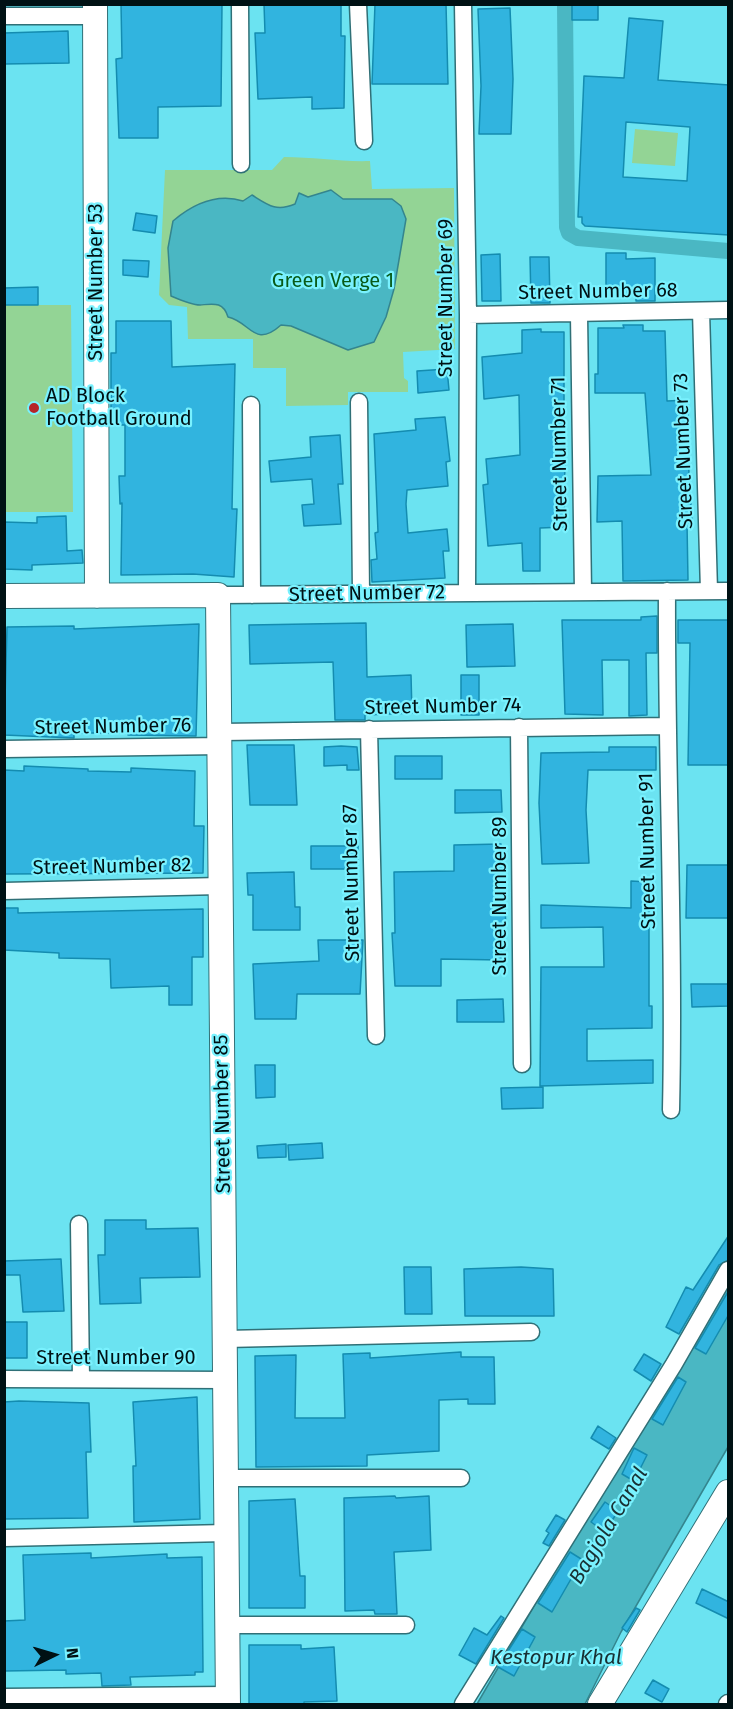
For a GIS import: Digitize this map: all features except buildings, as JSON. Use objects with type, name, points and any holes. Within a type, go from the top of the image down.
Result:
[{"type":"street","points":[[240,4],[242,164]]},
{"type":"street","points":[[358,4],[363,141]]},
{"type":"street","name":"Street Number 69","points":[[463,4],[468,315],[467,592]]},
{"type":"street","points":[[4,16],[95,10]]},
{"type":"street","name":"Street Number 53","points":[[95,10],[97,596]]},
{"type":"street","name":"Street Number 68","points":[[468,315],[579,315],[729,310]]},
{"type":"street","name":"Street Number 73","points":[[701,311],[709,591]]},
{"type":"street","name":"Street Number 71","points":[[579,315],[583,592]]},
{"type":"street","points":[[359,402],[361,593]]},
{"type":"street","points":[[251,405],[252,595]]},
{"type":"street","name":"Street Number 91","points":[[668,591],[666,726],[673,1005],[671,1110]]},
{"type":"street","name":"Street Number 72","points":[[4,596],[729,591]]},
{"type":"street","name":"Street Number 85","points":[[219,595],[228,1700]]},
{"type":"street","name":"Street Number 74","points":[[221,739],[369,729],[666,726]]},
{"type":"street","name":"Street Number 89","points":[[519,727],[522,1064]]},
{"type":"street","name":"Street Number 87","points":[[369,729],[376,1036]]},
{"type":"street","name":"Street Number 76","points":[[4,749],[221,739]]},
{"type":"street","name":"Street Number 82","points":[[4,891],[220,886]]},
{"type":"street","points":[[80,1224],[81,1379]]},
{"type":"street","points":[[464,1704],[674,1364],[729,1270]]},
{"type":"street","points":[[226,1339],[531,1332]]},
{"type":"street","name":"Street Number 90","points":[[4,1379],[227,1380]]},
{"type":"street","points":[[226,1478],[460,1478]]},
{"type":"street","points":[[600,1704],[729,1492]]},
{"type":"street","points":[[4,1538],[226,1533]]},
{"type":"street","points":[[228,1629],[406,1625]]},
{"type":"street","points":[[4,1698],[228,1700]]},
{"type":"green space","points":[[635,129],[678,133],[675,166],[632,163]]},
{"type":"green space","name":"Green Verge 1","points":[[284,157],[370,161],[372,189],[454,188],[455,349],[403,352],[404,378],[408,381],[408,392],[348,392],[348,405],[286,406],[286,368],[253,368],[253,339],[188,339],[187,307],[169,305],[159,295],[165,170],[272,170]]},
{"type":"green space","name":"AD Block Football Ground","points":[[5,305],[71,305],[73,512],[5,512]]},
{"type":"water","points":[[331,190],[343,199],[392,199],[401,206],[406,219],[394,289],[386,317],[374,342],[348,350],[291,326],[281,325],[265,335],[258,334],[228,317],[220,306],[197,305],[171,296],[168,248],[173,221],[189,210],[215,199],[243,201],[252,195],[268,204],[283,207],[295,204],[299,193],[308,197]]},
{"type":"water","name":"Kestopur Khal","points":[[728,1273],[728,1447],[621,1632],[585,1704],[477,1704]]},
{"type":"waterway","points":[[565,4],[567,227],[569,233],[578,238],[728,251]]},
{"type":"place","name":"AD Block Football Ground","points":[[34,408]]},
{"type":"water label","name":"Bagjola Canal","points":[[609,1526]]}]
